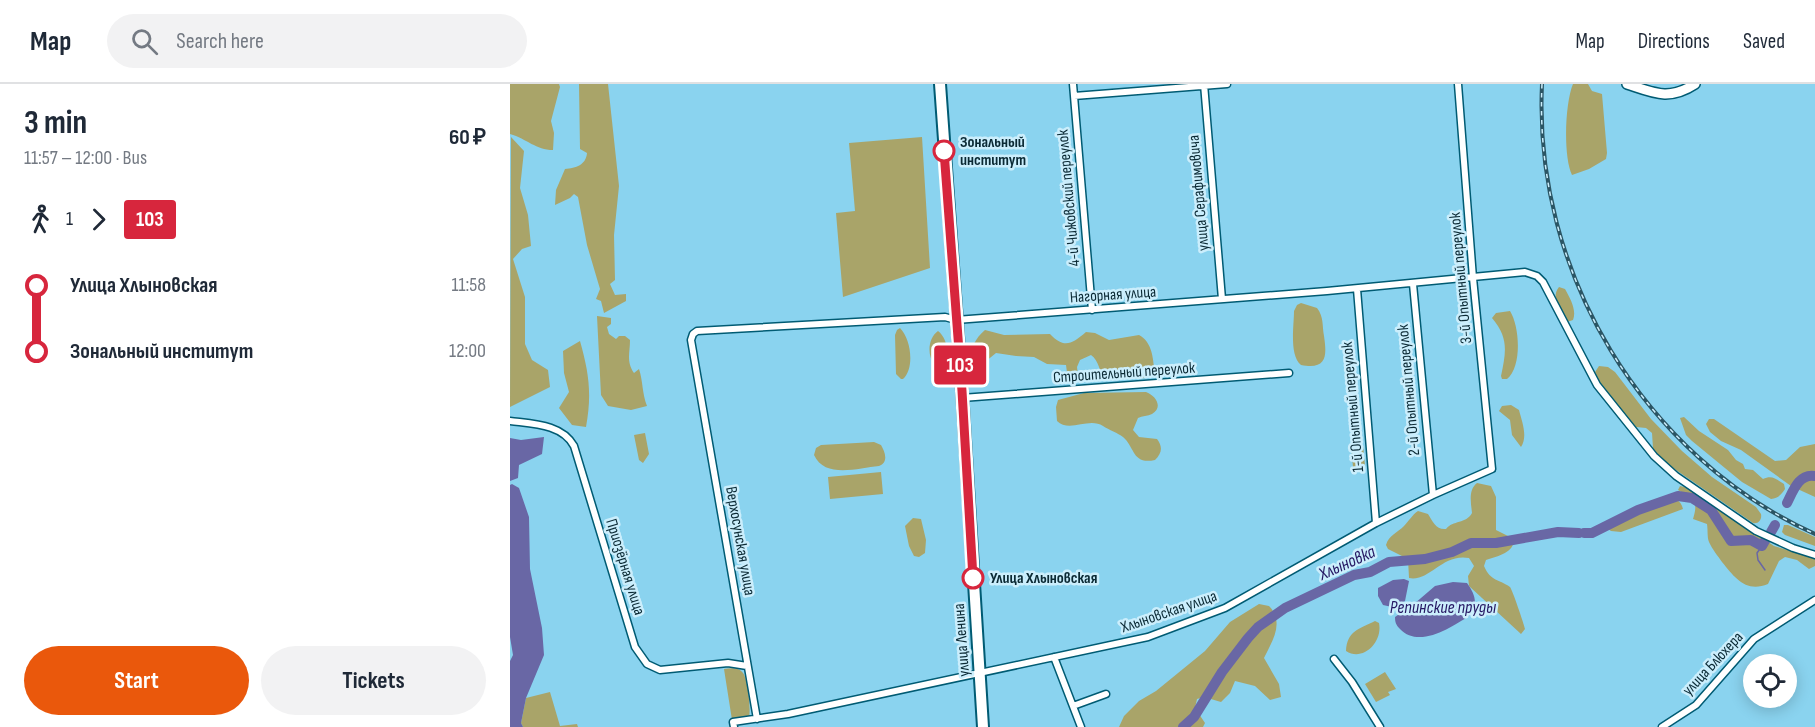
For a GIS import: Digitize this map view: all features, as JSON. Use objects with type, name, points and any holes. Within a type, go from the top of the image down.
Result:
[{"type":"main road","name":"улица Ленина","points":[[940,84],[983,727]]},
{"type":"main road","points":[[1627,84],[1668,95],[1679,93],[1695,84]]},
{"type":"street","name":"4-й Чижовский переулок","points":[[1073,84],[1092,310]]},
{"type":"street","points":[[1074,96],[1227,84]]},
{"type":"street","name":"3-й Опытный переулок","points":[[1458,84],[1473,278],[1492,469]]},
{"type":"street","name":"улица Серафимовича","points":[[1204,85],[1222,299]]},
{"type":"street","name":"Нагорная улица","points":[[691,340],[697,331],[945,317],[956,320],[1357,289],[1525,272],[1540,279],[1597,385],[1654,456],[1676,476],[1756,531],[1779,543],[1815,555]]},
{"type":"street","name":"2-й Опытный переулок","points":[[1413,284],[1433,495]]},
{"type":"street","name":"1-й Опытный переулок","points":[[1357,289],[1376,523]]},
{"type":"street","name":"Верхосунская улица","points":[[691,340],[757,719]]},
{"type":"street","name":"Строительный переулок","points":[[962,398],[1289,373]]},
{"type":"street","name":"Приозёрная улица","points":[[510,421],[558,430],[564,433],[574,446],[635,646],[648,664],[660,670],[721,663],[747,666]]},
{"type":"street","name":"Хлыновская улица","points":[[757,719],[1143,639],[1225,608],[1376,523],[1492,469]]},
{"type":"street","name":"улица Блюхера","points":[[1662,727],[1696,705],[1754,639],[1815,600]]},
{"type":"street","points":[[1054,657],[1081,727]]},
{"type":"street","points":[[1334,659],[1352,682],[1380,727]]},
{"type":"street","points":[[1073,706],[1106,694]]},
{"type":"street","points":[[734,727],[733,722],[757,719]]},
{"type":"shaded area","points":[[510,84],[559,84],[551,121],[554,133],[553,150],[547,150],[510,134]]},
{"type":"shaded area","points":[[579,84],[608,84],[619,186],[614,235],[615,280],[610,284],[615,295],[626,294],[626,301],[604,313],[601,301],[596,299],[600,289],[587,245],[578,197],[574,194],[555,205],[556,190],[565,169],[580,165],[587,153],[580,149]]},
{"type":"shaded area","points":[[1573,84],[1588,84],[1592,91],[1602,94],[1607,153],[1606,159],[1589,169],[1572,175],[1567,155],[1566,130],[1568,104]]},
{"type":"shaded area","points":[[511,137],[524,151],[520,188],[528,215],[531,246],[522,249],[513,259],[525,297],[525,344],[532,360],[548,370],[550,387],[510,407]]},
{"type":"shaded area","points":[[922,137],[930,268],[843,297],[836,213],[855,211],[849,143]]},
{"type":"shaded area","points":[[1559,287],[1565,289],[1574,308],[1573,320],[1567,322],[1556,300]]},
{"type":"shaded area","points":[[1301,303],[1317,308],[1322,318],[1325,355],[1323,360],[1316,365],[1301,365],[1295,354],[1294,311]]},
{"type":"shaded area","points":[[1510,311],[1516,327],[1517,356],[1512,373],[1507,379],[1502,379],[1504,339],[1492,318],[1496,313]]},
{"type":"shaded area","points":[[597,316],[611,318],[611,324],[607,327],[609,334],[616,339],[619,336],[625,336],[630,340],[630,365],[634,373],[639,369],[647,406],[631,410],[608,406],[601,395]]},
{"type":"shaded area","points":[[900,328],[907,339],[910,354],[909,368],[903,379],[896,374],[895,335]]},
{"type":"shaded area","points":[[985,330],[1004,335],[1050,334],[1064,343],[1072,342],[1086,332],[1095,333],[1109,340],[1139,335],[1149,345],[1154,368],[1147,378],[1105,379],[1091,355],[1080,360],[1077,367],[1078,376],[1068,380],[1066,365],[1047,364],[1034,357],[996,353],[985,362],[985,379],[980,386],[972,372],[970,357],[975,343]]},
{"type":"shaded area","points":[[938,331],[945,340],[948,352],[949,376],[944,381],[940,368],[932,360],[930,351],[930,342]]},
{"type":"shaded area","points":[[580,341],[589,384],[586,427],[572,425],[559,408],[569,392],[564,373],[563,351]]},
{"type":"shaded area","points":[[1599,366],[1608,367],[1615,372],[1651,419],[1682,451],[1712,477],[1756,507],[1761,514],[1760,521],[1753,523],[1660,459],[1653,448],[1652,433],[1646,428],[1636,427],[1599,383],[1595,372]]},
{"type":"shaded area","points":[[1146,392],[1155,398],[1158,405],[1156,411],[1138,418],[1133,430],[1139,437],[1157,439],[1161,450],[1155,460],[1148,461],[1138,458],[1123,437],[1103,426],[1092,423],[1067,426],[1057,421],[1058,400],[1084,393]]},
{"type":"shaded area","points":[[1511,405],[1519,410],[1523,424],[1524,438],[1521,447],[1512,435],[1510,420],[1499,411],[1502,406]]},
{"type":"shaded area","points":[[1684,417],[1699,431],[1728,450],[1736,460],[1743,464],[1745,469],[1753,470],[1763,479],[1776,479],[1784,484],[1785,489],[1781,495],[1771,499],[1742,482],[1686,435],[1680,418]]},
{"type":"shaded area","points":[[1709,419],[1714,419],[1775,461],[1786,460],[1800,447],[1815,444],[1815,497],[1791,486],[1741,450],[1721,441],[1710,432],[1706,424]]},
{"type":"shaded area","points":[[645,433],[649,454],[643,463],[639,460],[634,435]]},
{"type":"shaded area","points":[[874,442],[881,445],[885,454],[884,462],[879,466],[834,470],[819,462],[814,455],[816,448],[821,445]]},
{"type":"shaded area","points":[[1363,445],[1365,466],[1353,467],[1351,446]]},
{"type":"shaded area","points":[[881,472],[883,494],[830,499],[828,477]]},
{"type":"shaded area","points":[[1477,483],[1491,486],[1496,497],[1496,530],[1514,539],[1508,551],[1486,560],[1484,566],[1492,578],[1510,587],[1525,629],[1521,634],[1469,586],[1468,576],[1474,566],[1469,558],[1451,560],[1423,576],[1409,578],[1408,559],[1388,549],[1386,545],[1391,536],[1418,511],[1428,514],[1435,525],[1443,529],[1466,519],[1472,513],[1471,493]]},
{"type":"shaded area","points":[[1680,486],[1689,488],[1774,546],[1815,558],[1815,566],[1809,569],[1797,560],[1785,557],[1779,561],[1768,584],[1753,587],[1747,585],[1736,578],[1712,547],[1708,540],[1707,524],[1693,519],[1695,504],[1691,498],[1678,490]]},
{"type":"shaded area","points":[[1662,497],[1675,499],[1683,509],[1621,532],[1608,529],[1611,519]]},
{"type":"shaded area","points":[[913,518],[921,519],[926,540],[925,553],[919,557],[914,556],[909,546],[905,526]]},
{"type":"shaded area","points":[[1784,525],[1815,537],[1815,546],[1785,535],[1782,532]]},
{"type":"shaded area","points":[[1259,604],[1269,606],[1276,619],[1276,632],[1264,658],[1279,684],[1281,697],[1270,700],[1255,686],[1235,681],[1230,693],[1221,702],[1204,697],[1197,699],[1195,708],[1205,723],[1203,727],[1119,727],[1124,716],[1139,701],[1156,691],[1205,651],[1230,622]]},
{"type":"shaded area","points":[[1375,621],[1379,623],[1379,630],[1375,643],[1359,654],[1346,651],[1351,635]]},
{"type":"shaded area","points":[[724,669],[737,669],[745,676],[749,695],[749,717],[732,720]]},
{"type":"shaded area","points":[[1385,672],[1396,689],[1388,692],[1390,695],[1376,702],[1365,684]]},
{"type":"shaded area","points":[[550,692],[560,726],[577,724],[578,727],[523,727],[521,723],[526,698]]},
{"type":"water","points":[[544,437],[542,454],[519,465],[518,478],[510,481],[510,438],[521,440]]},
{"type":"water","points":[[510,485],[519,488],[529,517],[530,569],[542,628],[544,655],[526,698],[521,723],[523,727],[510,727],[510,661],[513,655],[510,637]]},
{"type":"water","name":"Репинские пруды","points":[[1393,580],[1409,581],[1405,601],[1392,607],[1383,605],[1378,596],[1378,588]]},
{"type":"water","name":"Репинские пруды","points":[[1453,582],[1467,583],[1472,591],[1475,604],[1469,616],[1445,630],[1426,637],[1408,635],[1399,628],[1395,617],[1435,586]]},
{"type":"waterway","name":"Хлыновка","points":[[1787,503],[1794,488],[1801,480],[1815,476]]},
{"type":"waterway","name":"Хлыновка","points":[[1584,533],[1592,533],[1638,510],[1678,496],[1692,498],[1711,510],[1731,541],[1751,540],[1762,546],[1766,539]]},
{"type":"waterway","name":"Хлыновка","points":[[1771,532],[1775,525]]},
{"type":"waterway","name":"Хлыновка","points":[[1183,727],[1194,717],[1222,672],[1248,638],[1258,627],[1285,608],[1354,575],[1370,572],[1389,562],[1425,559],[1452,552],[1471,543],[1496,543],[1558,532],[1579,533]]},
{"type":"waterway","points":[[1762,546],[1757,553],[1758,560],[1765,570]]},
{"type":"railway","points":[[1542,84],[1544,154],[1557,223],[1579,288],[1611,350],[1651,407],[1699,457],[1754,500],[1815,534]]},
{"type":"bus line","name":"103","points":[[944,151],[973,578]]},
{"type":"place","name":"Зональный институт","points":[[944,151]]},
{"type":"place","name":"Улица Хлыновская","points":[[973,578]]}]
